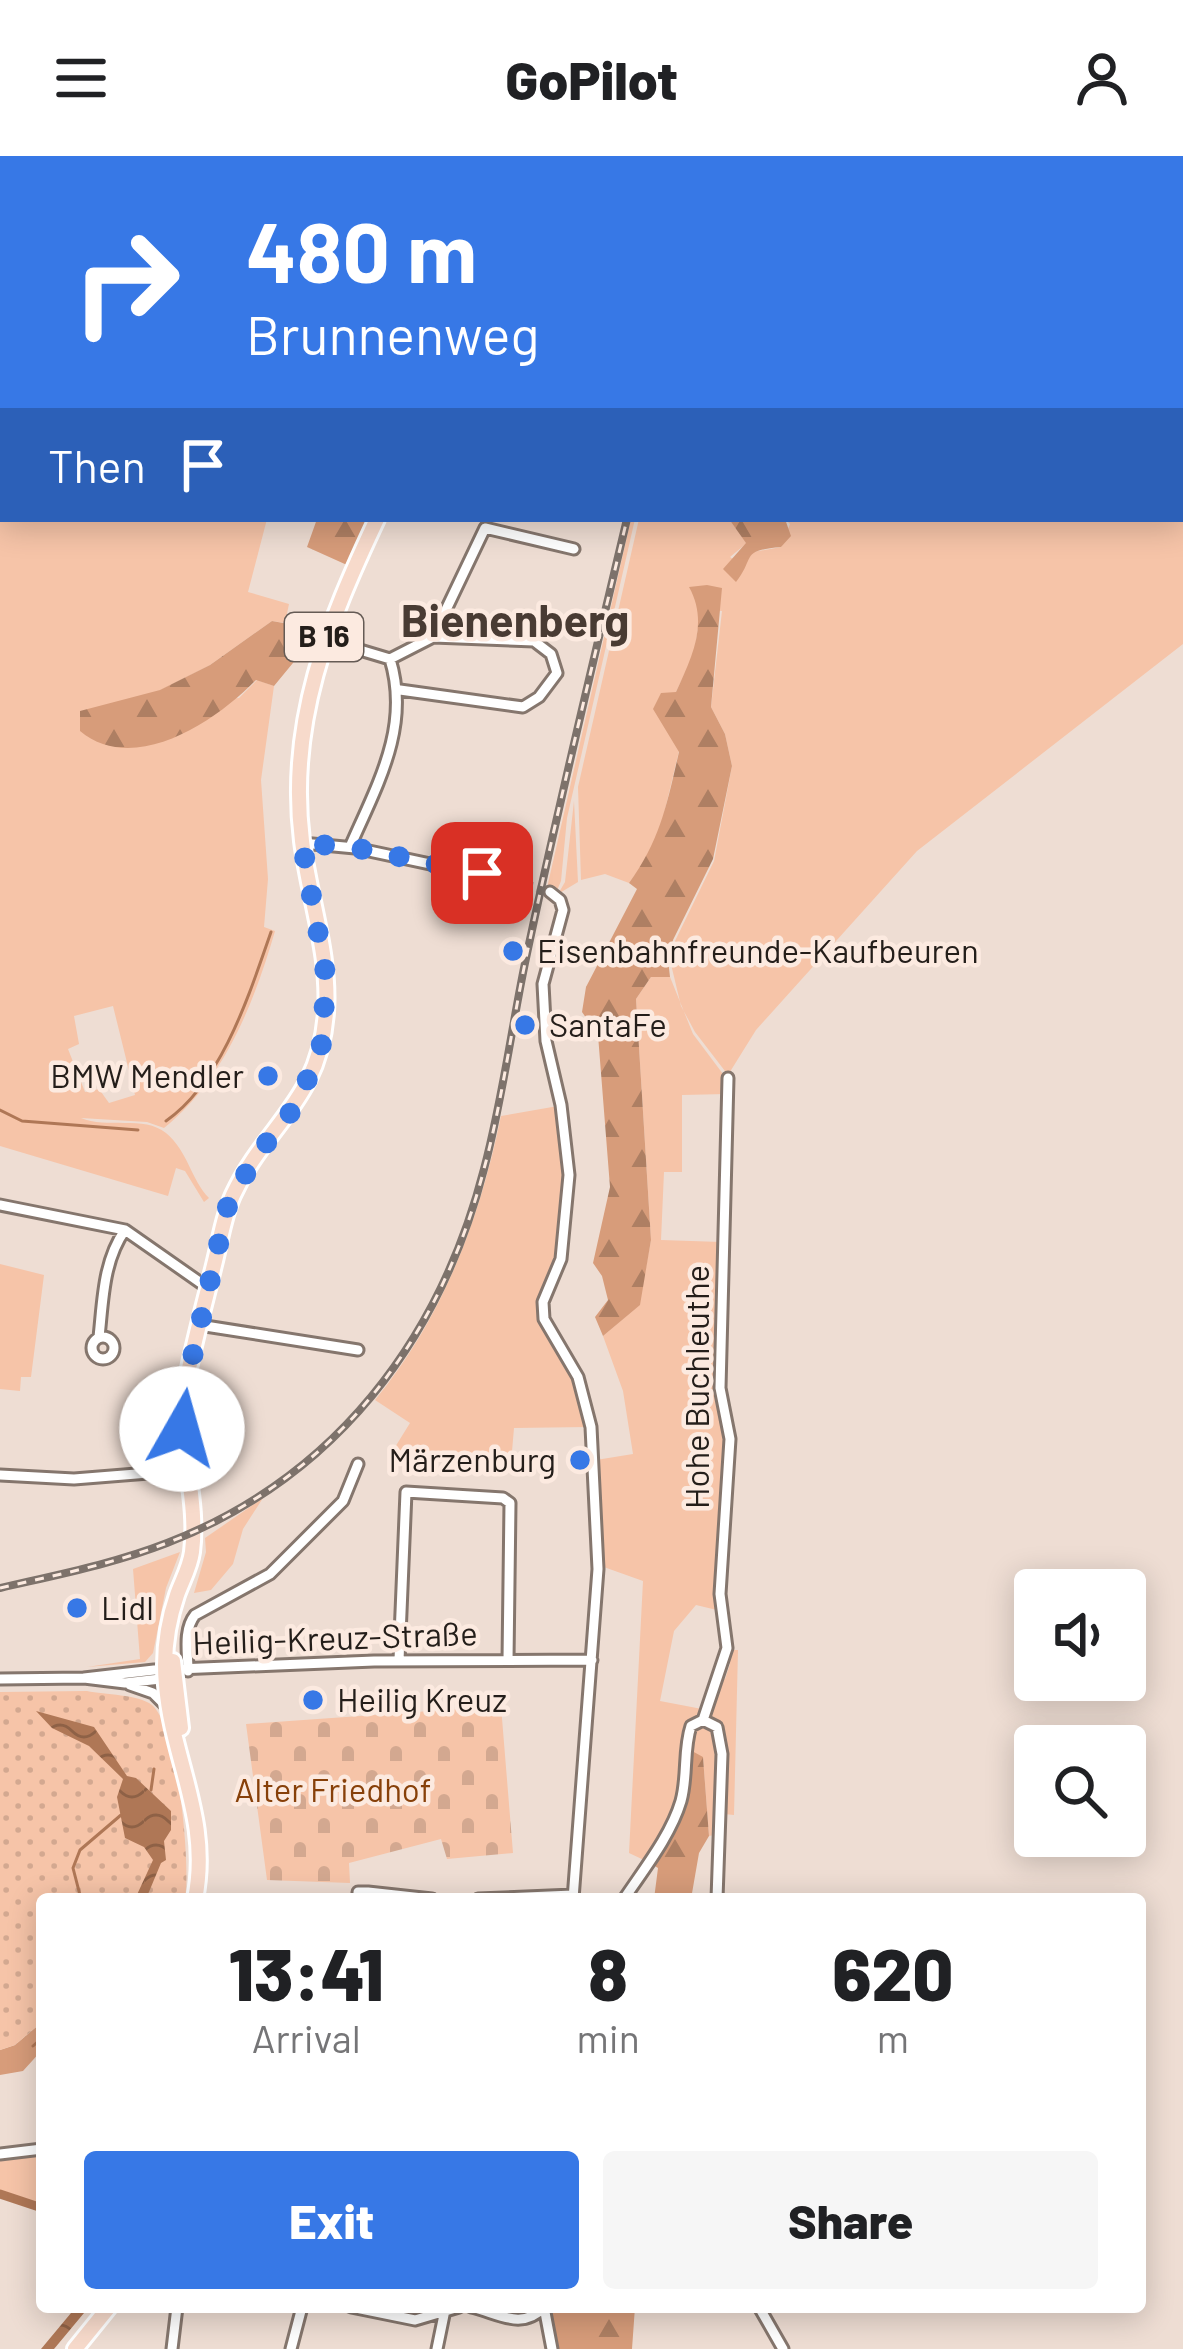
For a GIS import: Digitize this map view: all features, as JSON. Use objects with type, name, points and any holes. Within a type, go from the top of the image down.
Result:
[{"type":"main road","name":"B 16","points":[[195,1893],[199,1843],[184,1762],[171,1614],[192,1554],[184,1409],[199,1325],[233,1195],[254,1159],[298,1103],[322,1043],[326,976],[302,843],[297,763],[306,702],[323,639],[376,522]]},
{"type":"main road","name":"B 16","points":[[175,1673],[170,1715],[184,1762]]},
{"type":"main road","points":[[75,2349],[104,2313]]},
{"type":"street","points":[[433,637],[485,528],[574,549]]},
{"type":"street","points":[[323,639],[390,658],[433,637],[535,641],[550,654],[557,673],[539,698],[524,707],[400,689]]},
{"type":"street","points":[[350,847],[392,750],[400,689],[390,658]]},
{"type":"street","points":[[302,843],[350,847],[524,884]]},
{"type":"street","points":[[550,892],[563,910],[543,984],[546,1041],[561,1106],[569,1175],[561,1259],[543,1302],[544,1319],[578,1377],[591,1427],[598,1569],[573,1893]]},
{"type":"street","name":"Hohe Buchleuthe","points":[[629,1893],[682,1799],[687,1738],[691,1726],[703,1720],[727,1648],[720,1594],[730,1439],[720,1388],[728,1078]]},
{"type":"street","points":[[0,1205],[125,1230],[208,1288]]},
{"type":"street","points":[[99,1337],[106,1277],[125,1230]]},
{"type":"street","points":[[199,1325],[358,1350]]},
{"type":"street","points":[[175,1673],[195,1615],[270,1574],[343,1501],[358,1465]]},
{"type":"street","points":[[0,1475],[74,1479],[186,1470]]},
{"type":"street","name":"Heilig-Kreuz-Straße","points":[[399,1660],[406,1492],[503,1498],[510,1503],[508,1660]]},
{"type":"street","name":"Heilig-Kreuz-Straße","points":[[175,1673],[399,1660],[592,1660]]},
{"type":"street","points":[[0,1679],[175,1673]]},
{"type":"street","points":[[125,1683],[175,1673]]},
{"type":"street","points":[[84,1678],[125,1683],[157,1696],[170,1715]]},
{"type":"street","points":[[703,1720],[716,1727],[722,1754],[717,1893]]},
{"type":"street","points":[[0,2154],[36,2150]]},
{"type":"street","points":[[172,2349],[175,2313]]},
{"type":"street","points":[[291,2349],[300,2313]]},
{"type":"street","points":[[381,2313],[415,2320],[436,2313]]},
{"type":"street","points":[[436,2349],[444,2313]]},
{"type":"street","points":[[495,2313],[522,2320],[540,2313]]},
{"type":"street","points":[[545,2313],[552,2349]]},
{"type":"street","points":[[762,2313],[783,2349]]},
{"type":"green space","points":[[0,522],[266,522],[248,592],[289,604],[285,623],[272,621],[210,665],[159,691],[80,712],[239,698],[257,680],[274,686],[261,780],[268,879],[264,927],[275,931],[234,1038],[204,1087],[164,1128],[147,1122],[81,1118],[147,1125],[166,1133],[209,1198],[204,1202],[185,1171],[176,1168],[168,1196],[0,1146]],"holes":[[[113,1006],[135,1095],[109,1103],[99,1089],[85,1092],[68,1049],[79,1044],[74,1016]]]},
{"type":"green space","points":[[316,522],[368,522],[347,565],[307,547]]},
{"type":"green space","points":[[630,522],[634,522],[567,818],[561,881],[556,893],[547,888]]},
{"type":"green space","points":[[638,522],[731,522],[747,543],[730,557],[743,566],[753,552],[781,547],[790,524],[1183,522],[1183,644],[917,851],[756,1030],[728,1075],[681,1006],[670,960],[714,861],[732,766],[725,734],[711,707],[722,611],[701,609],[694,654],[676,692],[679,751],[663,818],[652,852],[629,883],[605,874],[581,880],[578,787]]},
{"type":"green space","points":[[731,522],[786,522],[791,536],[781,547],[754,553],[736,582],[723,569],[746,543]]},
{"type":"green space","points":[[689,587],[722,588],[711,707],[725,734],[732,766],[713,859],[673,940],[670,977],[651,977],[636,999],[651,1240],[640,1305],[603,1336],[595,1317],[608,1300],[593,1263],[610,1187],[598,1035],[582,1012],[586,987],[637,889],[629,883],[649,851],[666,804],[679,752],[653,709],[661,693],[676,692],[692,653],[698,614]]},
{"type":"green space","points":[[272,621],[300,626],[296,643],[302,652],[274,686],[256,680],[197,726],[149,746],[101,743],[80,731],[80,711],[160,690],[210,665]]},
{"type":"green space","points":[[574,801],[578,882],[558,894],[565,882]]},
{"type":"green space","points":[[651,977],[670,977],[693,1034],[726,1078],[726,1094],[682,1095],[682,1172],[664,1172],[661,1240],[721,1242],[718,1388],[728,1439],[721,1611],[696,1605],[674,1631],[660,1701],[702,1709],[673,1816],[646,1861],[629,1853],[643,1581],[601,1566],[596,1460],[633,1454],[623,1391],[603,1336],[639,1305],[651,1240],[636,999]]},
{"type":"green space","points":[[558,1106],[568,1175],[559,1258],[542,1319],[575,1377],[588,1427],[514,1428],[511,1463],[401,1457],[392,1452],[410,1423],[375,1400],[420,1336],[455,1266],[482,1192],[501,1116]]},
{"type":"green space","points":[[0,1264],[44,1275],[31,1377],[21,1377],[20,1391],[0,1389]]},
{"type":"green space","points":[[263,1498],[243,1529],[233,1564],[211,1590],[194,1593],[206,1552],[205,1538]]},
{"type":"green space","points":[[180,1552],[166,1588],[153,1653],[145,1662],[87,1667],[140,1659],[133,1569]]},
{"type":"green space","points":[[728,1650],[738,1650],[734,1815],[724,1814],[727,1775],[722,1736],[706,1718],[719,1678],[725,1679],[730,1664],[725,1662]]},
{"type":"green space","points":[[87,1691],[152,1705],[161,1718],[175,1767],[186,1882],[185,1893],[36,1893],[36,2027],[15,2045],[0,2050],[0,1692]]},
{"type":"green space","name":"Alter Friedhof","points":[[501,1706],[513,1853],[447,1859],[441,1839],[349,1863],[350,1883],[267,1880],[246,1724]]},
{"type":"green space","points":[[703,1724],[714,1729],[717,1738],[718,1834],[709,1836],[703,1757],[688,1758],[694,1728]]},
{"type":"green space","points":[[692,1751],[703,1757],[709,1836],[699,1853],[692,1893],[655,1893],[658,1868],[650,1863],[676,1818]]},
{"type":"green space","points":[[36,2027],[36,2057],[23,2071],[0,2075],[0,2050],[15,2045]]},
{"type":"green space","points":[[36,2157],[36,2204],[0,2193],[0,2161]]},
{"type":"green space","points":[[549,2313],[635,2313],[632,2349],[555,2349]]},
{"type":"water","points":[[36,1711],[94,1727],[127,1776],[136,1778],[171,1811],[171,1830],[164,1841],[166,1860],[148,1893],[138,1893],[153,1860],[144,1847],[125,1838],[117,1797],[123,1779],[89,1746],[52,1728]]},
{"type":"water","points":[[71,2313],[84,2313],[54,2349],[41,2349]]},
{"type":"waterway","points":[[166,1121],[186,1104],[218,1061],[271,932]]},
{"type":"waterway","points":[[0,1110],[22,1121],[138,1130]]},
{"type":"waterway","points":[[151,1790],[154,1769]]},
{"type":"waterway","points":[[79,1893],[73,1868],[80,1850],[121,1815]]},
{"type":"waterway","points":[[33,2046],[36,2043]]},
{"type":"waterway","points":[[0,2194],[36,2206]]},
{"type":"tunnel","points":[[524,884],[550,892]]},
{"type":"railway","points":[[0,1588],[126,1557],[227,1515],[281,1481],[330,1441],[372,1396],[409,1345],[465,1232],[484,1169],[537,908],[626,522]]},
{"type":"place","name":"Eisenbahnfreunde-Kaufbeuren","points":[[513,951]]},
{"type":"place","name":"SantaFe","points":[[525,1025]]},
{"type":"place","name":"BMW Mendler","points":[[268,1076]]},
{"type":"place","name":"Märzenburg","points":[[580,1460]]},
{"type":"place","name":"Lidl","points":[[77,1608]]},
{"type":"place","name":"Heilig Kreuz","points":[[313,1700]]},
{"type":"district","name":"Bienenberg","points":[[515,621]]},
{"type":"route","points":[[182,1429],[185,1389],[227,1208],[254,1159],[298,1103],[322,1043],[326,976],[302,843],[350,847],[482,873]]}]
